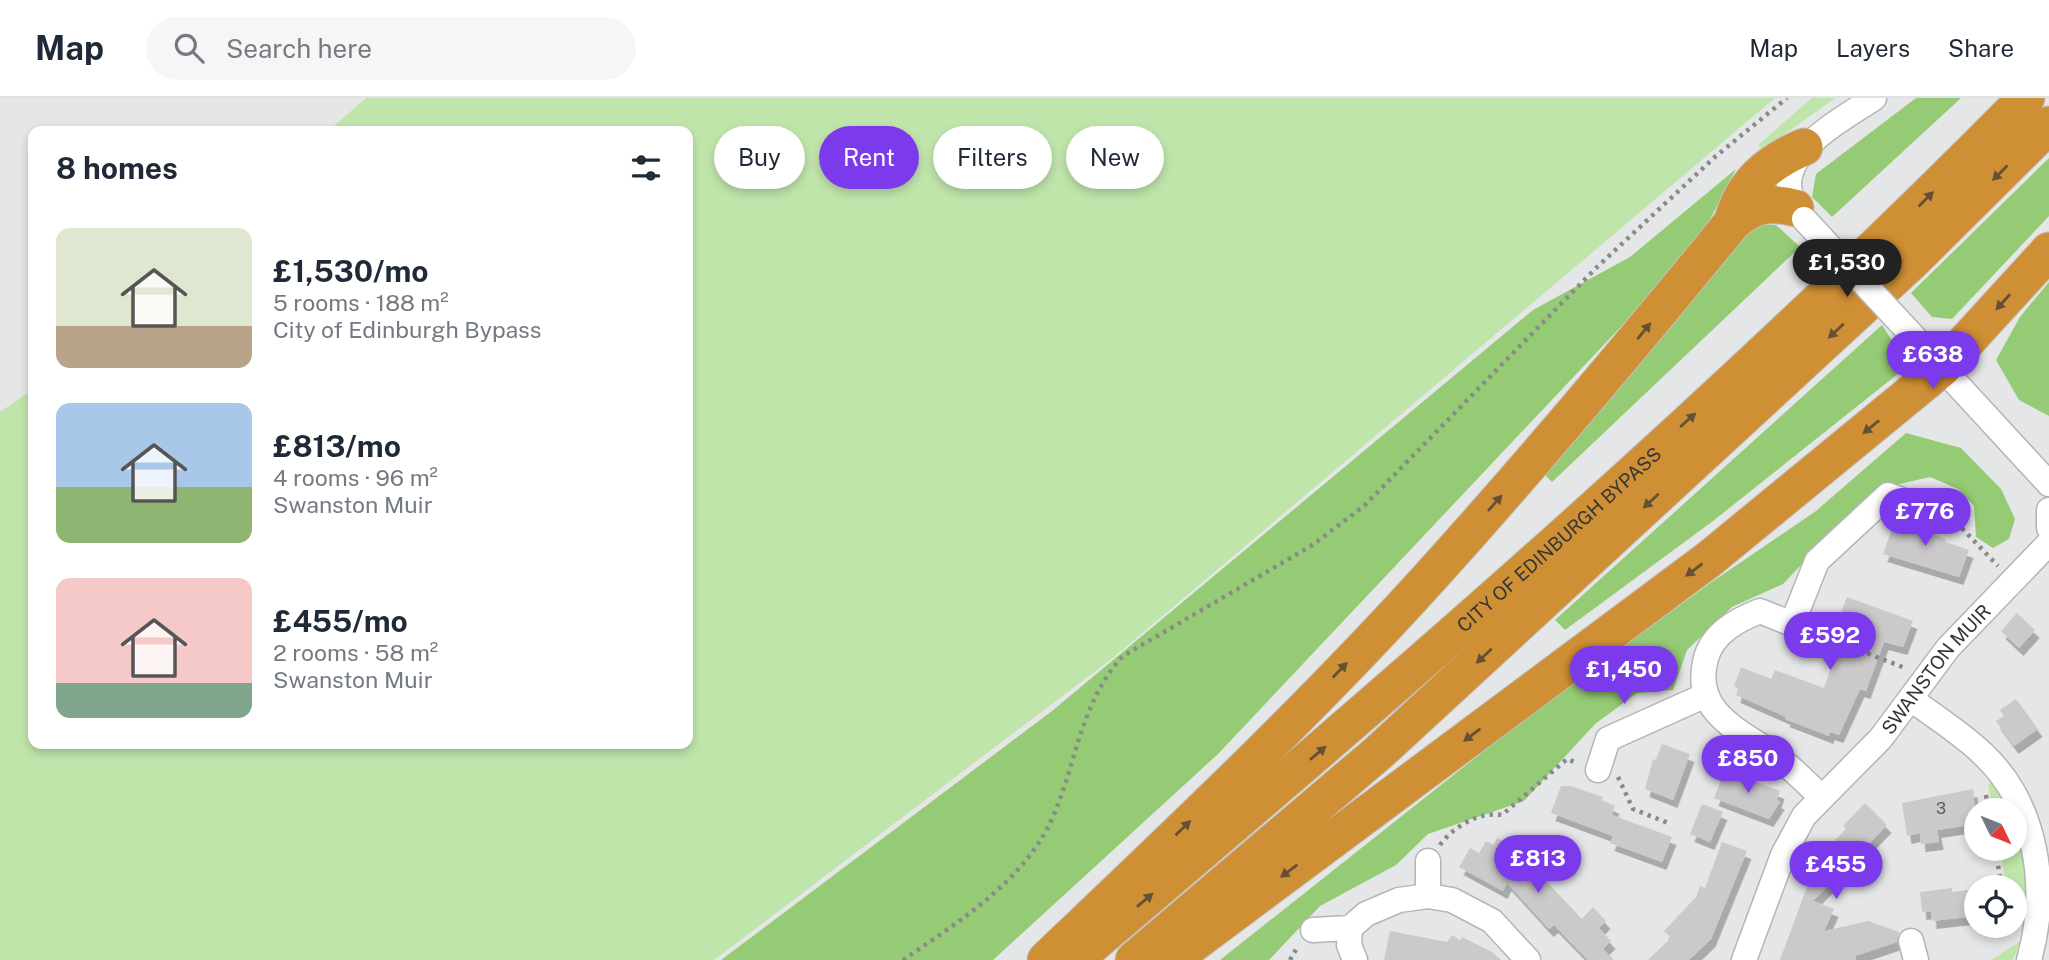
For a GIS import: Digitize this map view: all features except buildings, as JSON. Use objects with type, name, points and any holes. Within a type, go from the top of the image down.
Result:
[{"type":"highway","name":"CITY OF EDINBURGH BYPASS","points":[[1074,960],[1370,709],[1884,242],[2026,98]]},
{"type":"highway","name":"CITY OF EDINBURGH BYPASS","points":[[1134,960],[1377,754],[1910,263],[2049,125]]},
{"type":"highway","points":[[1732,223],[1738,201],[1753,180],[1782,157],[1804,146]]},
{"type":"highway","points":[[1046,960],[1259,754],[1429,578],[1607,376],[1732,223],[1745,212],[1763,204],[1778,203],[1799,213]]},
{"type":"highway","points":[[1171,960],[1708,560],[1933,359],[2049,251]]},
{"type":"street","points":[[1874,98],[1804,146],[1794,162],[1790,180],[1799,213],[2049,484]]},
{"type":"street","points":[[1821,797],[1768,751],[1735,732],[1706,695],[1704,662],[1709,648],[1718,636],[1739,619],[1760,611],[1792,624],[1817,561],[1888,495],[1936,513]]},
{"type":"street","points":[[2049,510],[2049,528]]},
{"type":"street","name":"SWANSTON MUIR","points":[[1744,960],[1783,855],[1804,817],[1821,797],[1861,760],[1948,648],[2049,543]]},
{"type":"street","points":[[1598,770],[1608,739],[1706,695]]},
{"type":"street","points":[[1911,699],[1970,742],[2005,778],[2029,822],[2045,865],[2041,908],[2029,960]]},
{"type":"street","points":[[1428,861],[1428,896]]},
{"type":"street","points":[[1313,930],[1350,929],[1366,914],[1377,909],[1399,900],[1428,896],[1471,908],[1492,921],[1528,960]]},
{"type":"street","points":[[1350,929],[1349,945],[1355,960]]},
{"type":"path","points":[[903,960],[973,912],[1023,865],[1041,840],[1055,812],[1103,678],[1123,656],[1311,545],[1364,506],[1595,269],[1716,156],[1787,98]]},
{"type":"path","points":[[1936,513],[1955,522],[2013,581]]},
{"type":"path","points":[[1792,624],[1926,677]]},
{"type":"path","points":[[1428,861],[1448,834],[1487,812],[1502,815],[1566,759],[1619,778],[1633,808],[1668,823]]},
{"type":"green space","points":[[366,98],[1775,98],[1114,657],[714,960],[0,960],[0,412],[28,392],[28,749],[693,749],[693,126],[334,126]]},
{"type":"green space","points":[[1812,98],[1835,98],[1763,150],[1758,145]]},
{"type":"green space","points":[[1916,98],[1961,98],[1832,217],[1812,197],[1816,174]]},
{"type":"green space","points":[[2049,158],[2049,216],[1952,319],[1932,317],[1911,293]]},
{"type":"green space","points":[[1736,169],[1696,247],[1218,754],[993,960],[721,960],[1052,711],[1533,310],[1630,257]]},
{"type":"green space","points":[[1758,224],[1776,225],[1800,247],[1552,482],[1543,473],[1586,427],[1740,237]]},
{"type":"green space","points":[[2049,282],[2049,416],[2019,400],[1996,360],[2020,317]]},
{"type":"green space","points":[[1882,325],[1902,356],[1899,373],[1713,521],[1565,630],[1555,620]]},
{"type":"green space","points":[[1906,433],[1961,448],[2001,489],[2015,519],[2009,539],[1993,548],[1976,537],[1974,506],[1958,489],[1930,477],[1882,488],[1824,541],[1783,584],[1732,607],[1687,650],[1673,690],[1637,693],[1595,724],[1524,801],[1428,834],[1396,865],[1320,906],[1269,960],[1220,960],[1528,716],[1709,584],[1816,511]]},
{"type":"green space","points":[[1993,780],[2004,798],[1991,798],[1988,785]]},
{"type":"green space","points":[[2002,861],[2026,861],[2026,875],[2004,875]]},
{"type":"green space","points":[[2019,942],[2013,960],[1991,960]]}]
